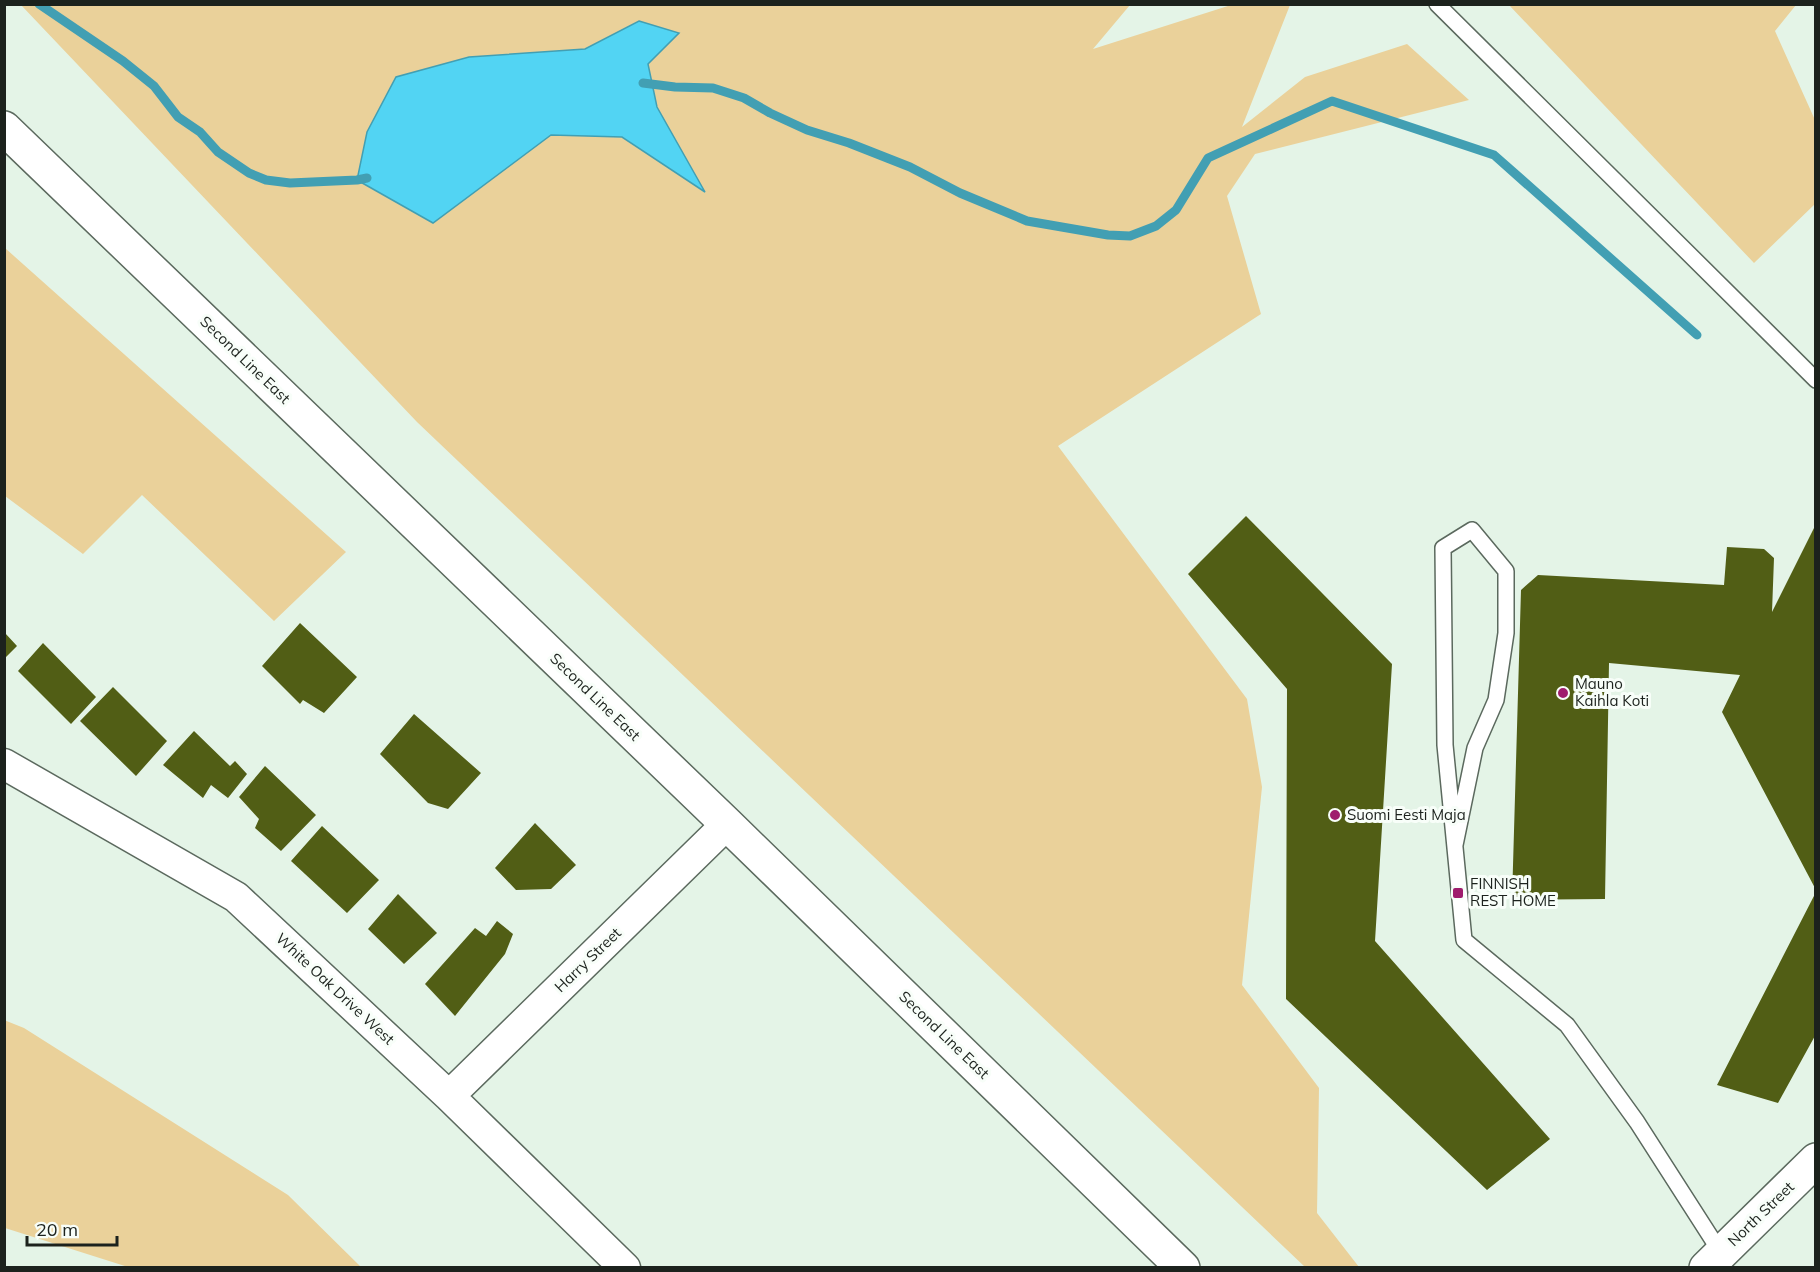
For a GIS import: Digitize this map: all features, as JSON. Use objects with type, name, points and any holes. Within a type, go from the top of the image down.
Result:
[{"type":"main road","name":"Second Line East","points":[[4,128],[727,824],[1183,1268]]},
{"type":"main road","name":"North Street","points":[[1713,1260],[1815,1160]]},
{"type":"street","name":"White Oak Drive West","points":[[4,764],[236,897],[449,1096],[625,1268]]},
{"type":"street","name":"Harry Street","points":[[449,1096],[727,824]]},
{"type":"lane","points":[[1437,4],[1815,380]]},
{"type":"lane","points":[[1455,845],[1475,748],[1496,700],[1506,633],[1506,571],[1472,530],[1443,548],[1445,745],[1464,940],[1567,1025],[1637,1122],[1713,1260]]},
{"type":"shaded area","points":[[21,5],[1130,5],[1093,49],[1231,5],[1290,5],[1242,127],[1305,77],[1407,44],[1469,100],[1255,154],[1227,196],[1261,314],[1058,446],[1247,699],[1262,787],[1242,985],[1319,1088],[1317,1213],[1359,1267],[1305,1267],[417,422]],"holes":[[[639,21],[678,33],[648,64],[657,107],[704,191],[622,137],[550,135],[469,57],[585,49]]]},
{"type":"shaded area","points":[[1509,5],[1796,5],[1775,31],[1815,120],[1815,204],[1754,263]]},
{"type":"shaded area","points":[[5,248],[346,552],[274,621],[142,495],[83,554],[5,496]]},
{"type":"shaded area","points":[[4,1020],[24,1028],[288,1195],[361,1267],[128,1267],[5,1228]]},
{"type":"water","points":[[639,21],[679,33],[648,64],[657,107],[705,192],[622,137],[551,135],[433,223],[357,180],[367,132],[396,77],[469,57],[585,49]]},
{"type":"building","name":"Suomi Eesti Maja","points":[[1246,516],[1392,664],[1375,941],[1550,1139],[1487,1190],[1286,999],[1287,689],[1188,574]]},
{"type":"building","name":"Mauno Kaihla Koti","points":[[1816,524],[1816,890],[1722,712],[1740,675],[1609,663],[1605,899],[1512,900],[1521,590],[1538,575],[1724,585],[1727,547],[1764,549],[1774,558],[1772,612]]},
{"type":"building","points":[[300,623],[357,677],[324,713],[303,700],[300,704],[262,666]]},
{"type":"building","points":[[5,633],[17,646],[5,658]]},
{"type":"building","points":[[43,643],[96,697],[71,724],[18,671]]},
{"type":"building","points":[[113,687],[167,741],[136,776],[80,721]]},
{"type":"building","points":[[414,714],[481,773],[448,809],[428,803],[380,754]]},
{"type":"building","points":[[194,731],[230,766],[235,761],[247,774],[228,798],[211,785],[203,798],[163,765]]},
{"type":"building","points":[[265,766],[316,815],[281,851],[255,828],[259,819],[239,797]]},
{"type":"building","points":[[535,823],[576,865],[551,889],[516,890],[495,868]]},
{"type":"building","points":[[322,826],[379,880],[347,913],[291,861]]},
{"type":"building","points":[[1816,892],[1816,1034],[1778,1103],[1717,1085]]},
{"type":"building","points":[[398,894],[437,933],[404,964],[368,929]]},
{"type":"building","points":[[497,921],[513,934],[505,954],[455,1016],[425,984],[475,928],[486,936]]},
{"type":"waterway","points":[[39,4],[123,61],[154,86],[178,117],[200,132],[218,152],[249,173],[266,180],[290,183],[367,178]]},
{"type":"waterway","points":[[643,83],[713,88],[744,98],[807,130],[849,143],[910,167],[960,193],[1027,221],[1108,235],[1130,236],[1156,226],[1176,210],[1208,158],[1332,101],[1494,155],[1697,335]]},
{"type":"place","name":"Mauno Kaihla Koti","points":[[1563,693]]},
{"type":"place","name":"Suomi Eesti Maja","points":[[1335,815]]},
{"type":"place","name":"FINNISH REST HOME","points":[[1458,893]]}]
